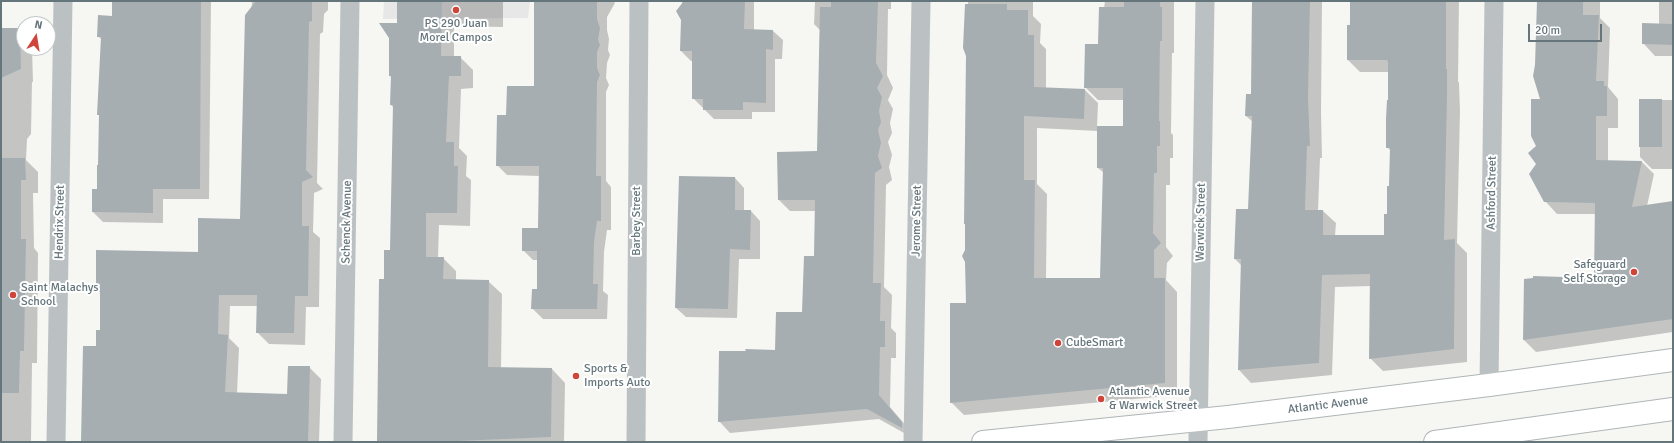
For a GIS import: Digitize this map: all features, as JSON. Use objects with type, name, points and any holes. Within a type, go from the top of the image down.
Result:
[{"type":"main road","name":"Atlantic Avenue","points":[[983,442],[1198,420],[1489,385],[1673,360]]},
{"type":"main road","points":[[1435,442],[1460,440],[1673,409]]},
{"type":"street","name":"Hendrix Street","points":[[56,442],[63,1]]},
{"type":"street","name":"Schenck Avenue","points":[[343,442],[350,1]]},
{"type":"street","name":"Barbey Street","points":[[636,442],[639,1]]},
{"type":"street","name":"Jerome Street","points":[[913,442],[921,1]]},
{"type":"street","name":"Warwick Street","points":[[1198,442],[1205,1]]},
{"type":"street","name":"Ashford Street","points":[[1489,385],[1494,1]]},
{"type":"shaded area","name":"PS 290 Juan Morel Campos","points":[[384,1],[530,1],[528,18],[383,19]]},
{"type":"building","points":[[112,1],[201,1],[200,189],[153,189],[153,213],[92,212],[92,189],[97,189],[98,165],[99,115],[97,115],[101,37],[97,37],[98,15],[112,16]]},
{"type":"building","points":[[256,1],[312,1],[312,21],[309,22],[306,170],[313,177],[302,182],[302,226],[309,226],[308,296],[295,296],[294,333],[256,333],[257,295],[219,295],[218,334],[228,335],[225,392],[287,394],[288,366],[310,366],[308,442],[81,442],[83,346],[96,346],[96,330],[100,330],[100,290],[96,290],[96,250],[198,252],[198,218],[240,219],[245,15]]},
{"type":"building","points":[[397,1],[442,1],[441,56],[461,56],[461,76],[449,76],[446,142],[454,142],[454,166],[458,166],[457,213],[426,213],[426,257],[444,257],[443,279],[489,280],[488,367],[552,368],[551,437],[435,442],[377,442],[379,279],[384,279],[384,250],[390,250],[393,105],[390,105],[391,76],[389,76],[389,38],[379,23],[397,23]]},
{"type":"building","points":[[534,1],[597,1],[597,19],[600,28],[598,40],[600,45],[597,52],[597,68],[600,75],[597,82],[596,176],[601,176],[601,221],[597,221],[594,242],[593,284],[598,284],[597,309],[531,309],[532,289],[537,289],[537,251],[522,251],[522,228],[538,228],[539,166],[496,166],[497,115],[506,115],[507,86],[534,86]]},
{"type":"building","points":[[684,1],[745,1],[744,29],[773,30],[773,50],[766,49],[766,103],[743,102],[743,110],[703,110],[703,99],[692,99],[692,51],[680,51],[681,20],[676,11]]},
{"type":"building","points":[[831,1],[878,1],[876,63],[883,76],[877,88],[882,97],[879,111],[881,122],[878,130],[881,143],[878,156],[882,168],[875,173],[873,283],[881,283],[880,321],[885,321],[885,347],[880,347],[879,395],[902,422],[902,428],[867,409],[718,422],[719,351],[746,351],[745,349],[775,350],[776,312],[802,312],[804,256],[814,256],[815,200],[778,200],[777,152],[817,151],[820,7],[831,7]]},
{"type":"building","points":[[1124,1],[1160,1],[1160,7],[1162,7],[1162,41],[1160,41],[1160,146],[1157,146],[1157,173],[1154,173],[1153,233],[1161,243],[1154,250],[1154,278],[1165,278],[1165,383],[950,403],[950,303],[966,303],[965,262],[962,256],[965,250],[966,56],[963,48],[965,4],[1007,4],[1007,10],[1028,10],[1028,35],[1034,35],[1034,87],[1085,89],[1084,119],[1024,116],[1024,180],[1035,180],[1034,278],[1100,278],[1103,168],[1097,168],[1097,126],[1123,126],[1123,88],[1084,88],[1085,44],[1098,44],[1099,7],[1124,7]]},
{"type":"building","points":[[1252,1],[1310,1],[1308,98],[1310,146],[1307,146],[1305,210],[1323,210],[1323,235],[1384,235],[1384,214],[1387,214],[1387,186],[1389,186],[1390,148],[1386,148],[1388,62],[1387,60],[1347,60],[1347,25],[1350,25],[1350,1],[1446,1],[1447,97],[1444,240],[1455,239],[1454,349],[1369,359],[1370,274],[1322,275],[1319,363],[1238,370],[1241,259],[1234,259],[1236,209],[1248,209],[1252,116],[1245,116],[1246,94],[1251,94]]},
{"type":"building","points":[[1537,1],[1583,1],[1583,15],[1599,15],[1596,81],[1604,81],[1604,86],[1607,86],[1607,116],[1596,116],[1596,160],[1642,161],[1632,207],[1673,201],[1673,319],[1523,340],[1524,279],[1533,278],[1533,276],[1594,278],[1595,203],[1544,202],[1529,174],[1536,164],[1528,153],[1536,146],[1531,136],[1531,99],[1540,99],[1533,76],[1535,65]]},
{"type":"building","points":[[1642,23],[1673,24],[1673,45],[1642,44]]},
{"type":"building","points":[[1,28],[16,28],[16,56],[21,56],[21,69],[1,78]]},
{"type":"building","points":[[1639,99],[1662,99],[1662,147],[1639,147]]},
{"type":"building","name":"Saint Malachys School","points":[[1,158],[25,158],[26,180],[21,180],[21,239],[26,239],[24,351],[20,351],[19,393],[1,393]]},
{"type":"building","points":[[679,176],[735,177],[735,210],[751,210],[750,250],[730,249],[728,309],[675,308]]},
{"type":"place","name":"PS 290 Juan Morel Campos","points":[[456,10]]},
{"type":"place","name":"Safeguard Self Storage","points":[[1634,272]]},
{"type":"place","name":"Saint Malachys School","points":[[13,295]]},
{"type":"place","name":"CubeSmart","points":[[1058,343]]},
{"type":"place","name":"Sports & Imports Auto","points":[[576,376]]},
{"type":"place","name":"Atlantic Avenue & Warwick Street","points":[[1101,399]]}]
